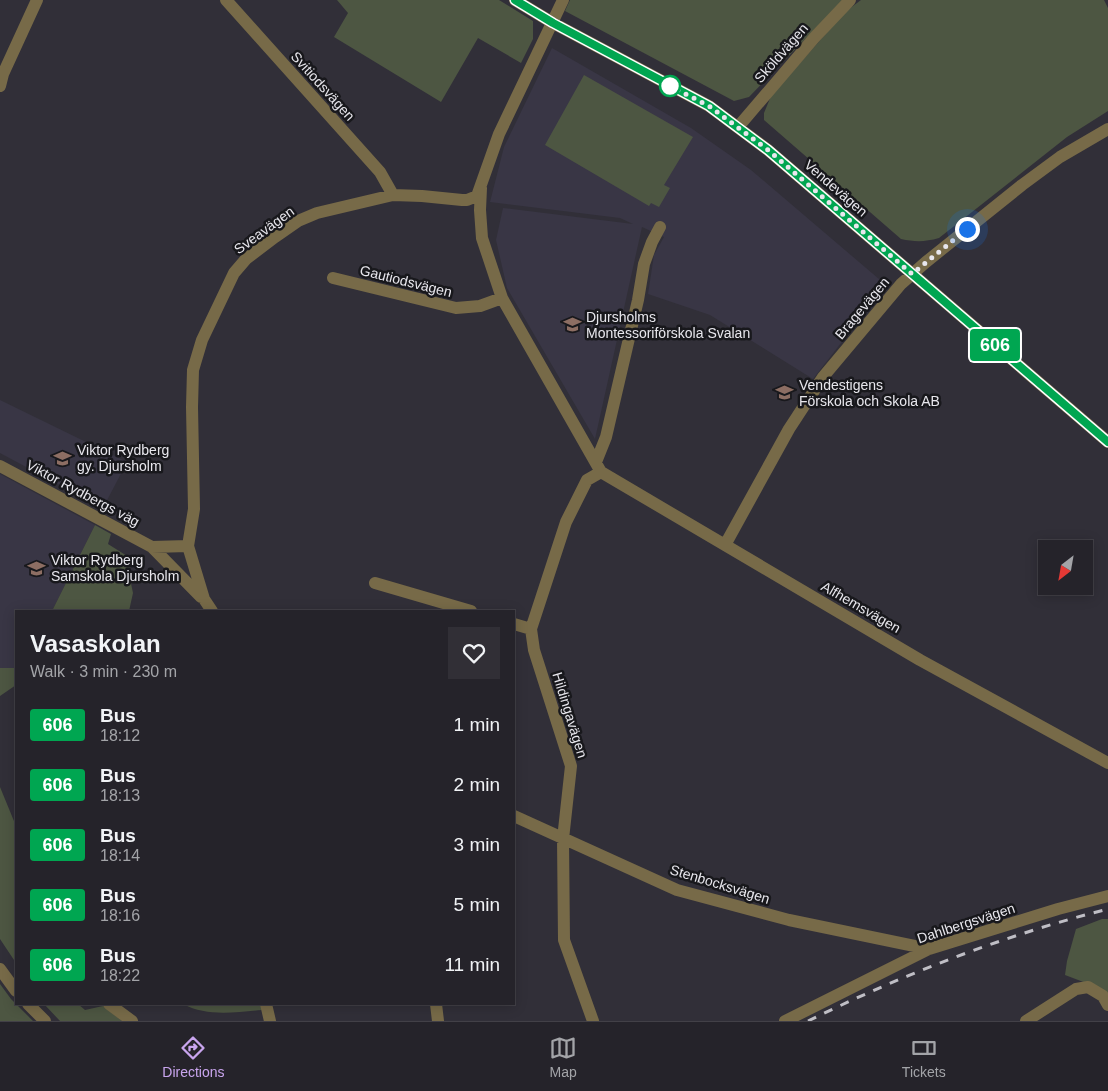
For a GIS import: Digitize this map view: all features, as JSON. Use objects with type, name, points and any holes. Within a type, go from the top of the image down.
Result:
[{"type":"street","points":[[0,86],[3,74],[37,0]]},
{"type":"street","name":"Svitiodsvägen","points":[[226,0],[380,172],[392,195]]},
{"type":"street","name":"Vendevägen","points":[[515,0],[553,23],[709,106],[768,150],[1108,442]]},
{"type":"street","points":[[563,0],[499,134],[481,188],[482,238],[502,298],[598,467]]},
{"type":"street","name":"Sköldvägen","points":[[738,128],[814,38],[850,0]]},
{"type":"street","name":"Bragevägen","points":[[725,545],[789,429],[823,377],[901,284],[1022,185],[1060,157],[1108,129]]},
{"type":"street","name":"Sveavägen","points":[[211,610],[204,599],[188,546],[194,509],[193,370],[202,340],[234,274],[246,259],[298,221],[317,213],[392,195],[468,200],[477,196],[481,188]]},
{"type":"street","name":"Hildingavägen","points":[[593,1021],[564,940],[563,839],[571,766],[534,650],[531,629],[566,522],[587,480],[598,467],[638,300],[644,264],[660,227]]},
{"type":"street","name":"Gautiodsvägen","points":[[333,278],[456,308],[480,306],[502,298]]},
{"type":"street","name":"Viktor Rydbergs väg","points":[[0,466],[152,547],[204,599]]},
{"type":"street","name":"Alfhemsvägen","points":[[598,467],[725,545],[920,660],[1108,763]]},
{"type":"street","name":"Viktor Rydbergs väg","points":[[152,547],[188,546]]},
{"type":"street","points":[[375,583],[468,610]]},
{"type":"street","points":[[515,624],[531,629]]},
{"type":"street","name":"Stenbocksvägen","points":[[515,816],[677,890],[789,920],[929,948]]},
{"type":"street","name":"Dahlbergsvägen","points":[[785,1021],[929,948],[1108,896]]},
{"type":"street","points":[[0,969],[15,989]]},
{"type":"street","points":[[1026,1021],[1076,989],[1088,987],[1102,996],[1108,1005]]},
{"type":"street","points":[[29,1005],[45,1021]]},
{"type":"street","points":[[110,1005],[132,1021]]},
{"type":"street","points":[[266,1005],[270,1021]]},
{"type":"street","points":[[436,1005],[438,1021]]},
{"type":"shaded area","points":[[552,48],[691,128],[751,170],[886,285],[813,379],[710,315],[648,294],[654,255],[664,237],[642,227],[595,439],[507,288],[496,240],[503,208],[633,224],[620,218],[490,202],[504,147]]},
{"type":"shaded area","name":"Viktor Rydberg gy. Djursholm","points":[[0,400],[127,462],[103,508],[0,453]]},
{"type":"shaded area","name":"Viktor Rydberg Samskola Djursholm","points":[[0,474],[95,525],[52,610],[15,610],[15,668],[0,668]]},
{"type":"green space","points":[[337,0],[499,0],[533,21],[533,39],[521,63],[478,38],[441,102],[334,37],[348,13]]},
{"type":"green space","points":[[570,0],[843,0],[749,97],[734,101],[565,11]]},
{"type":"green space","points":[[861,0],[1104,0],[1108,8],[1108,111],[1067,137],[939,238],[920,241],[901,239],[764,120],[764,113],[771,96],[845,12]]},
{"type":"green space","points":[[584,75],[693,137],[664,185],[670,188],[659,207],[651,203],[649,206],[545,145]]},
{"type":"green space","points":[[95,525],[111,534],[108,544],[135,561],[128,569],[133,593],[129,610],[52,610]]},
{"type":"green space","points":[[0,668],[15,668],[15,686],[0,696]]},
{"type":"green space","points":[[0,787],[15,824],[15,962],[0,939]]},
{"type":"green space","points":[[1102,919],[1108,919],[1108,999],[1094,986],[1065,975],[1076,929]]},
{"type":"green space","points":[[0,984],[15,1005],[33,1021],[0,1021]]},
{"type":"green space","points":[[45,1005],[79,1005],[85,1010],[103,1006],[122,1021],[60,1021]]},
{"type":"green space","points":[[185,1005],[261,1005],[262,1010],[212,1012]]},
{"type":"railway","points":[[808,1021],[881,987],[955,957],[1069,919],[1108,909]]},
{"type":"bus line","name":"606","points":[[515,0],[553,23],[709,106],[768,150],[1108,442]]},
{"type":"place","name":"Djursholms Montessoriförskola Svalan","points":[[572,325]]},
{"type":"place","name":"Vendestigens Förskola och Skola AB","points":[[785,393]]},
{"type":"place","name":"Viktor Rydberg gy. Djursholm","points":[[63,458]]},
{"type":"place","name":"Viktor Rydberg Samskola Djursholm","points":[[37,568]]},
{"type":"route","points":[[670,86],[709,106],[768,150],[912,274],[967,229]]}]
